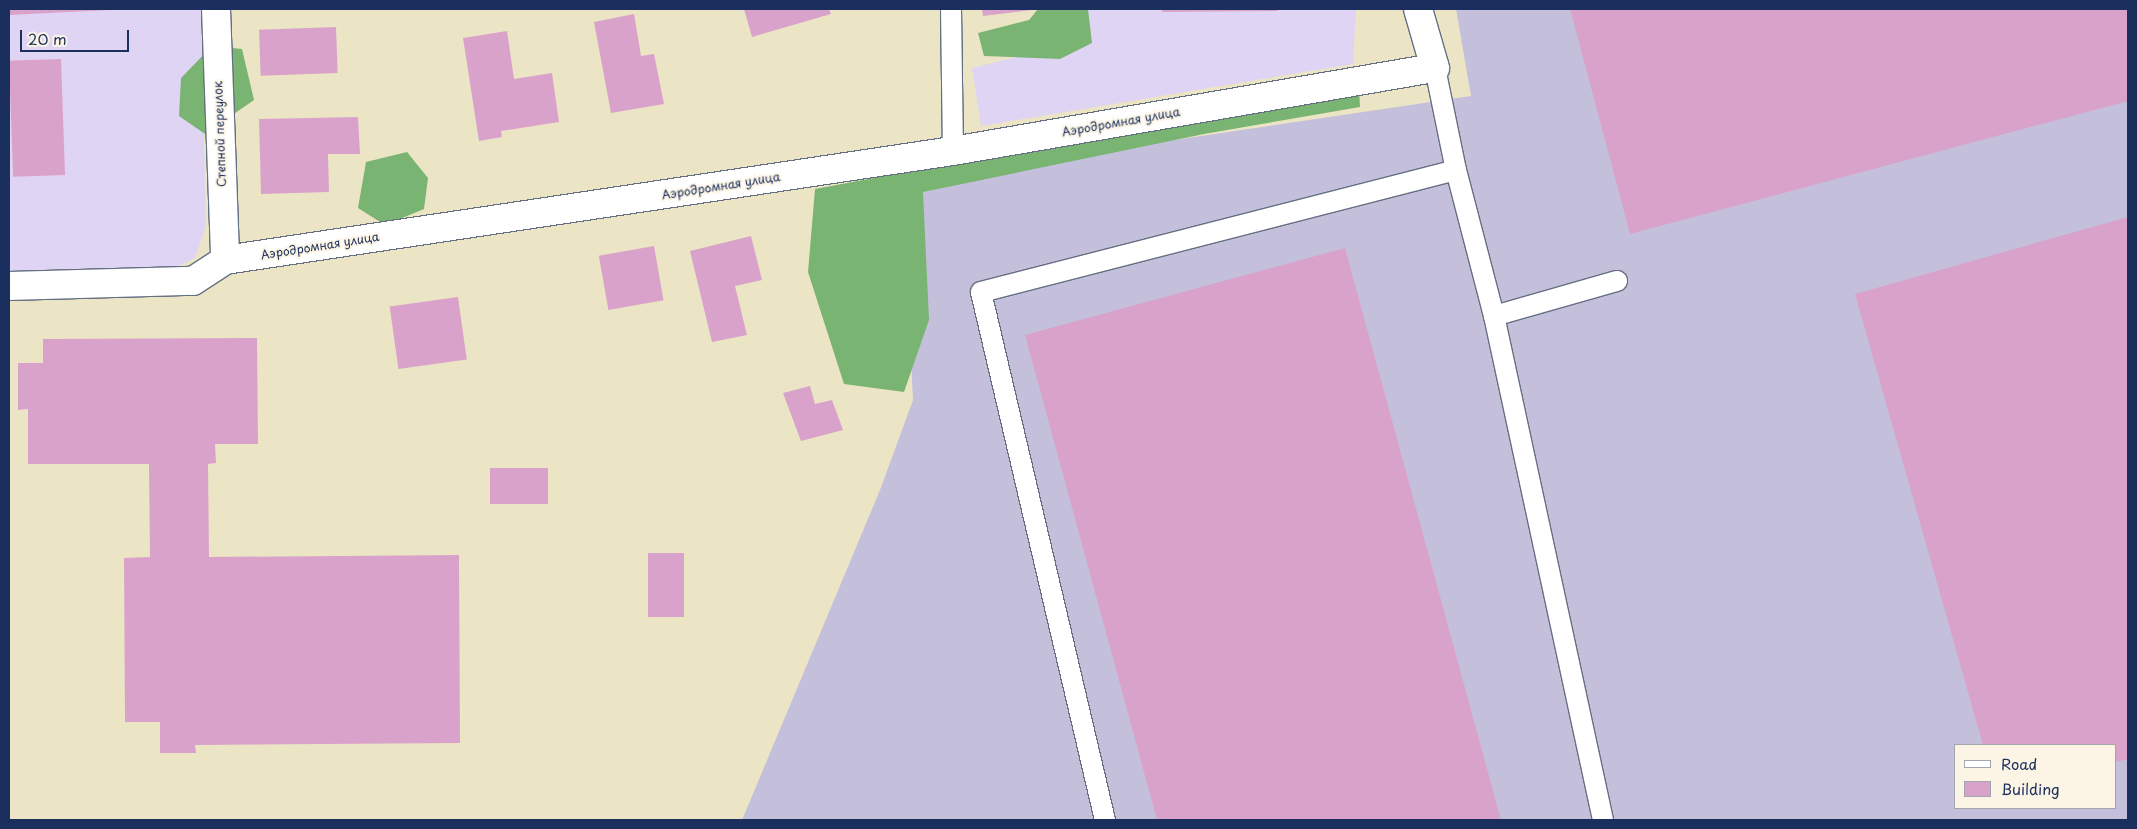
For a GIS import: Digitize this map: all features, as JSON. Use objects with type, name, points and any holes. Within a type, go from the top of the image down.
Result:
[{"type":"street","name":"Степной переулок","points":[[216,9],[225,260]]},
{"type":"street","points":[[1418,9],[1435,68]]},
{"type":"street","name":"Аэродромная улица","points":[[9,286],[193,281],[225,260],[953,151],[1435,68]]},
{"type":"lane","points":[[951,9],[953,151]]},
{"type":"lane","points":[[1435,68],[1456,170],[1494,316],[1603,820]]},
{"type":"lane","points":[[1105,820],[981,292],[1456,170]]},
{"type":"lane","points":[[1494,316],[1617,281]]},
{"type":"shaded area","points":[[9,9],[201,9],[206,226],[195,258],[165,273],[9,276]]},
{"type":"shaded area","points":[[1079,9],[1356,9],[1353,64],[981,126],[972,68],[1083,40]]},
{"type":"shaded area","points":[[1456,9],[2128,9],[2128,820],[742,820],[880,490],[913,400],[902,180],[1471,96]]},
{"type":"green space","points":[[1038,9],[1088,9],[1092,43],[1060,59],[984,56],[978,33],[1029,20]]},
{"type":"green space","points":[[212,46],[242,49],[254,100],[205,134],[179,116],[181,78]]},
{"type":"green space","points":[[1359,87],[1360,107],[1204,134],[923,192],[929,320],[904,392],[844,384],[808,272],[815,189]]},
{"type":"green space","points":[[407,152],[428,178],[424,209],[385,225],[358,208],[366,162]]},
{"type":"building","points":[[9,9],[110,9],[110,10],[9,15]]},
{"type":"building","points":[[744,9],[829,9],[831,14],[752,37]]},
{"type":"building","points":[[982,9],[1031,9],[1031,10],[983,16]]},
{"type":"building","points":[[1162,9],[1277,9],[1277,11],[1162,12]]},
{"type":"building","points":[[1570,9],[2128,9],[2128,101],[1630,234]]},
{"type":"building","points":[[634,14],[641,56],[654,54],[664,104],[611,113],[594,22]]},
{"type":"building","points":[[336,27],[338,73],[261,76],[259,30]]},
{"type":"building","points":[[507,31],[514,79],[552,73],[559,122],[501,131],[502,137],[479,141],[463,38]]},
{"type":"building","points":[[61,59],[65,175],[13,177],[9,61]]},
{"type":"building","points":[[358,117],[360,154],[328,154],[329,192],[261,194],[259,119]]},
{"type":"building","points":[[2128,217],[2128,759],[2117,762],[2117,744],[1983,744],[1855,294]]},
{"type":"building","points":[[751,236],[762,280],[735,286],[747,335],[712,342],[690,251]]},
{"type":"building","points":[[654,246],[664,300],[608,310],[599,256]]},
{"type":"building","points":[[1345,248],[1501,820],[1157,820],[1025,335]]},
{"type":"building","points":[[458,297],[467,359],[398,369],[390,307]]},
{"type":"building","points":[[257,338],[258,444],[215,444],[216,463],[208,464],[209,557],[459,555],[460,743],[195,745],[196,753],[160,753],[160,722],[125,722],[124,558],[150,557],[149,464],[28,464],[28,409],[18,410],[18,363],[43,363],[43,339]]},
{"type":"building","points":[[810,386],[815,404],[832,400],[843,430],[801,441],[783,393]]},
{"type":"building","points":[[490,468],[548,468],[548,504],[490,504]]},
{"type":"building","points":[[648,553],[684,553],[684,617],[648,617]]}]
